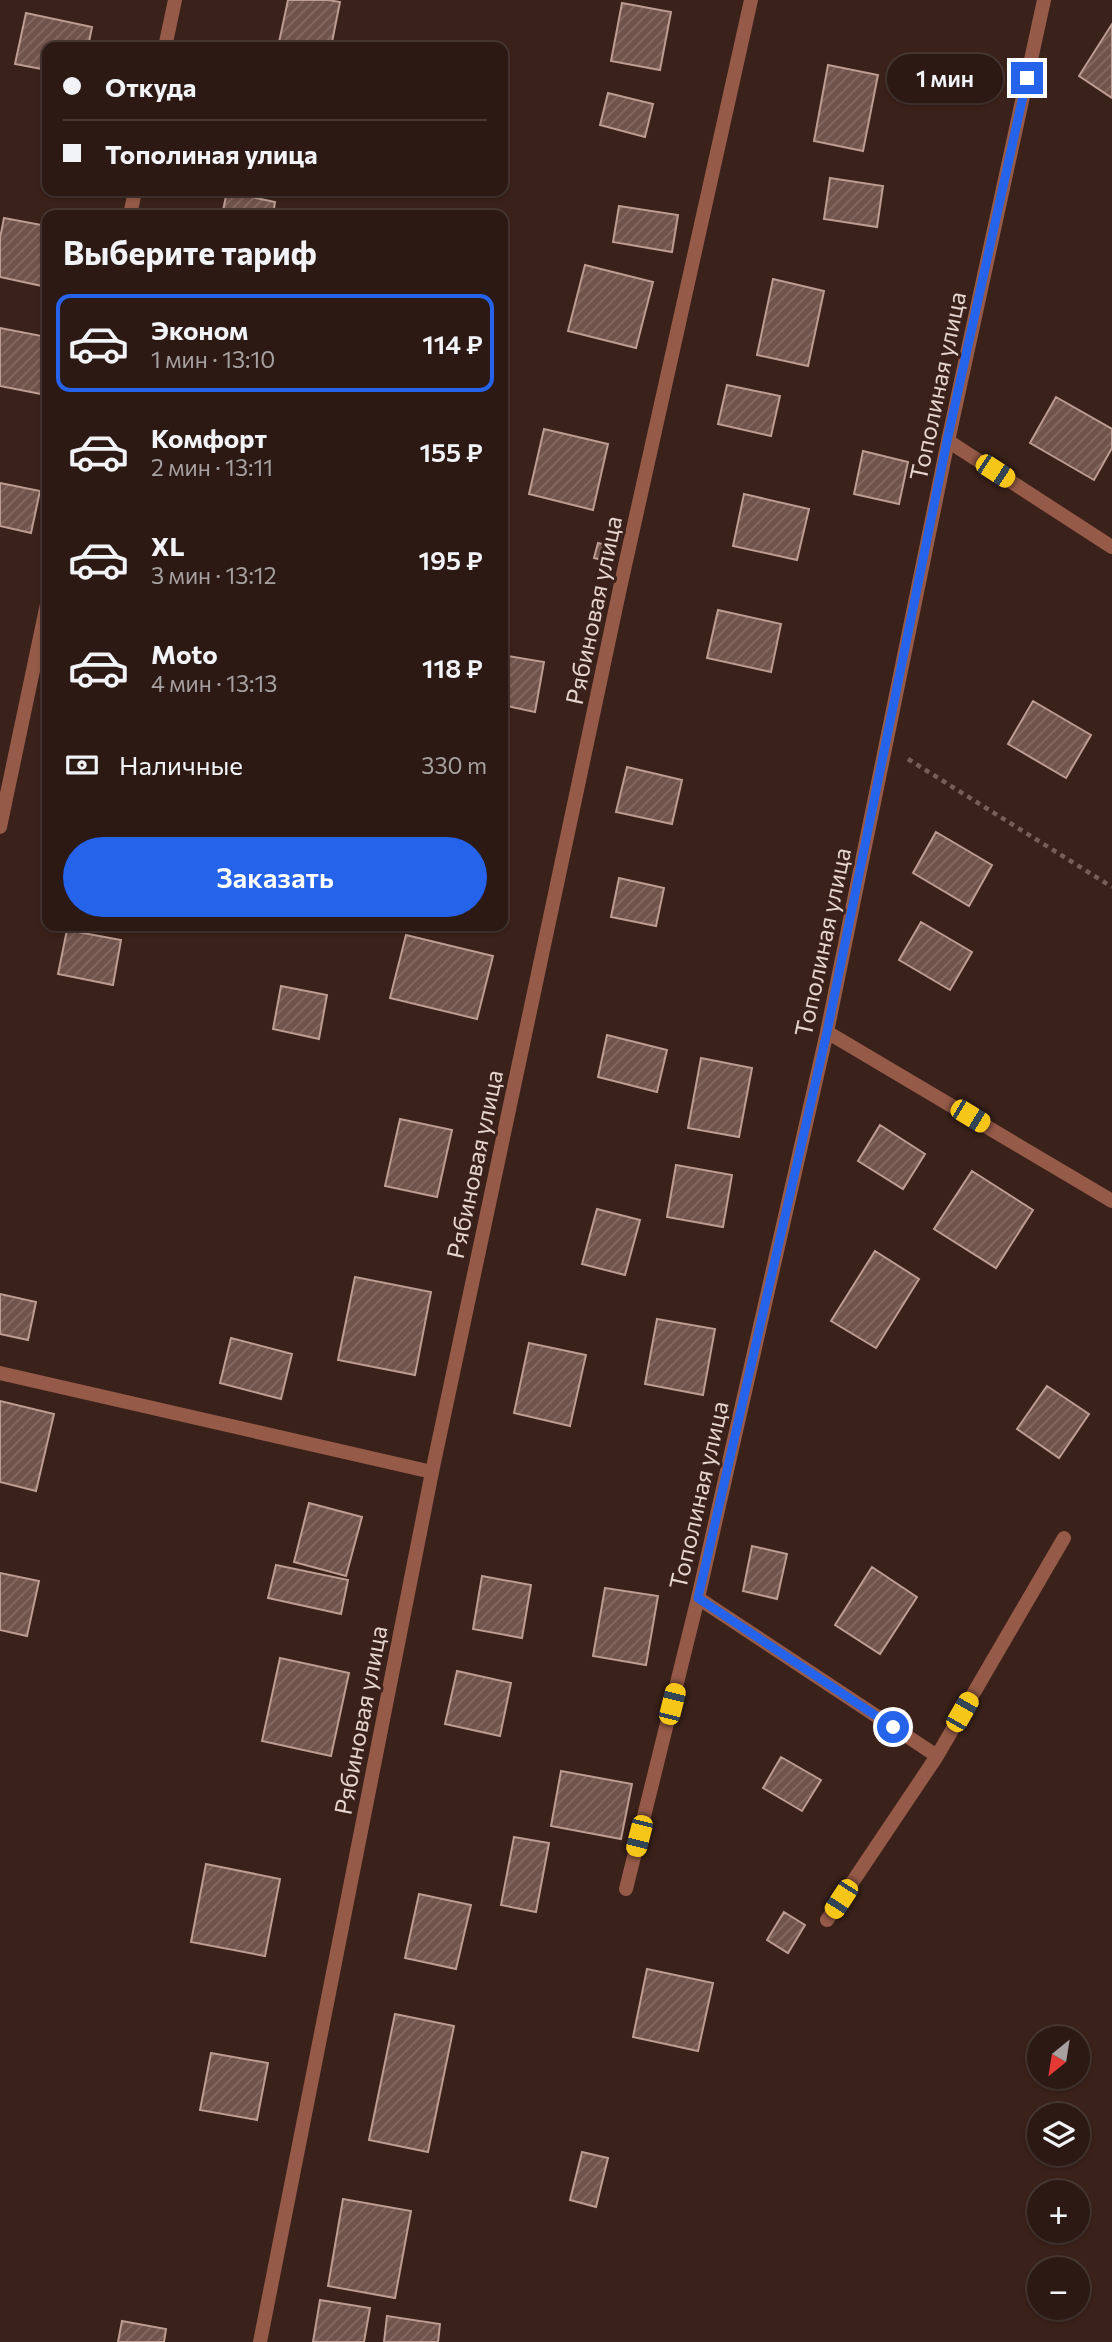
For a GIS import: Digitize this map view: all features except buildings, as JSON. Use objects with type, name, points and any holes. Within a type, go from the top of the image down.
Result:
[{"type":"street","points":[[166,42],[175,0]]},
{"type":"street","name":"Рябиновая улица","points":[[260,2342],[432,1472],[620,588],[751,0]]},
{"type":"street","name":"Тополиная улица","points":[[626,1889],[698,1598],[827,1032],[947,441],[1044,0]]},
{"type":"street","points":[[947,441],[1112,547]]},
{"type":"street","points":[[0,827],[42,628]]},
{"type":"street","points":[[827,1032],[1112,1201]]},
{"type":"street","points":[[0,1373],[432,1472]]},
{"type":"street","points":[[827,1920],[937,1756],[1064,1538]]},
{"type":"street","points":[[698,1598],[937,1756]]},
{"type":"path","points":[[885,745],[1112,887]]},
{"type":"route","points":[[893,1727],[698,1598],[827,1032],[947,441],[1027,78]]}]
